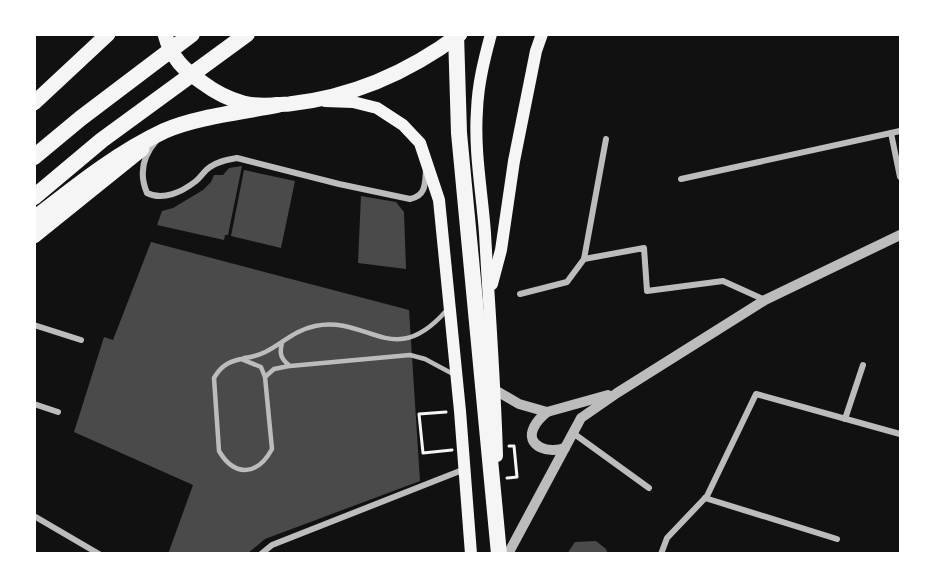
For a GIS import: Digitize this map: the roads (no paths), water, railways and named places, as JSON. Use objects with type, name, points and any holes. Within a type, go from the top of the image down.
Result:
[{"type":"highway","points":[[34,157],[81,118],[192,34]]},
{"type":"highway","points":[[34,197],[102,140],[247,34]]},
{"type":"highway","points":[[458,34],[459,133],[499,554]]},
{"type":"highway","points":[[34,219],[85,179],[165,131],[213,117],[276,105]]},
{"type":"main road","points":[[34,103],[108,34]]},
{"type":"main road","points":[[165,34],[166,42],[182,69],[213,91],[245,104],[276,105],[312,101],[351,92],[386,79],[417,63],[458,34]]},
{"type":"main road","points":[[491,34],[482,66],[476,111],[477,157],[495,390],[499,554]]},
{"type":"main road","points":[[489,297],[501,250],[514,161],[533,62],[542,34]]},
{"type":"main road","points":[[34,88],[66,75]]},
{"type":"main road","points":[[312,101],[353,102],[377,108],[409,131],[420,144],[426,160],[439,200],[457,376],[471,554]]},
{"type":"main road","points":[[34,236],[165,131]]},
{"type":"street","points":[[165,131],[147,151],[144,162],[143,183],[147,193],[154,197],[174,194],[222,160],[237,158],[410,199],[420,196],[423,192],[426,160]]},
{"type":"street","points":[[681,179],[900,131]]},
{"type":"street","points":[[891,133],[900,177]]},
{"type":"street","points":[[520,294],[567,282],[584,259],[606,139]]},
{"type":"street","points":[[508,554],[581,418],[765,300],[900,236]]},
{"type":"street","points":[[584,259],[644,248],[647,291],[723,281],[765,300]]},
{"type":"street","points":[[34,325],[81,340]]},
{"type":"street","points":[[845,419],[863,365]]},
{"type":"street","points":[[495,390],[519,404],[547,412]]},
{"type":"street","points":[[565,448],[547,451],[537,446],[532,435],[534,424],[547,412],[617,393]]},
{"type":"street","points":[[662,554],[667,538],[705,498],[756,394],[900,434]]},
{"type":"street","points":[[34,404],[58,412]]},
{"type":"street","points":[[573,433],[649,488]]},
{"type":"street","points":[[261,554],[272,545],[465,469]]},
{"type":"street","points":[[705,498],[837,539]]},
{"type":"street","points":[[34,516],[99,554]]},
{"type":"lane","points":[[241,359],[261,367],[265,376],[272,449],[267,458],[257,467],[247,470],[234,468],[225,462],[219,452],[214,378],[219,368],[229,362],[241,359],[262,355],[303,329],[326,325],[335,325],[372,336],[393,339],[410,338],[435,323],[450,307]]},
{"type":"lane","points":[[282,343],[280,355],[282,360],[290,366]]},
{"type":"lane","points":[[265,376],[274,369],[290,366],[411,355],[440,365],[457,376]]}]
